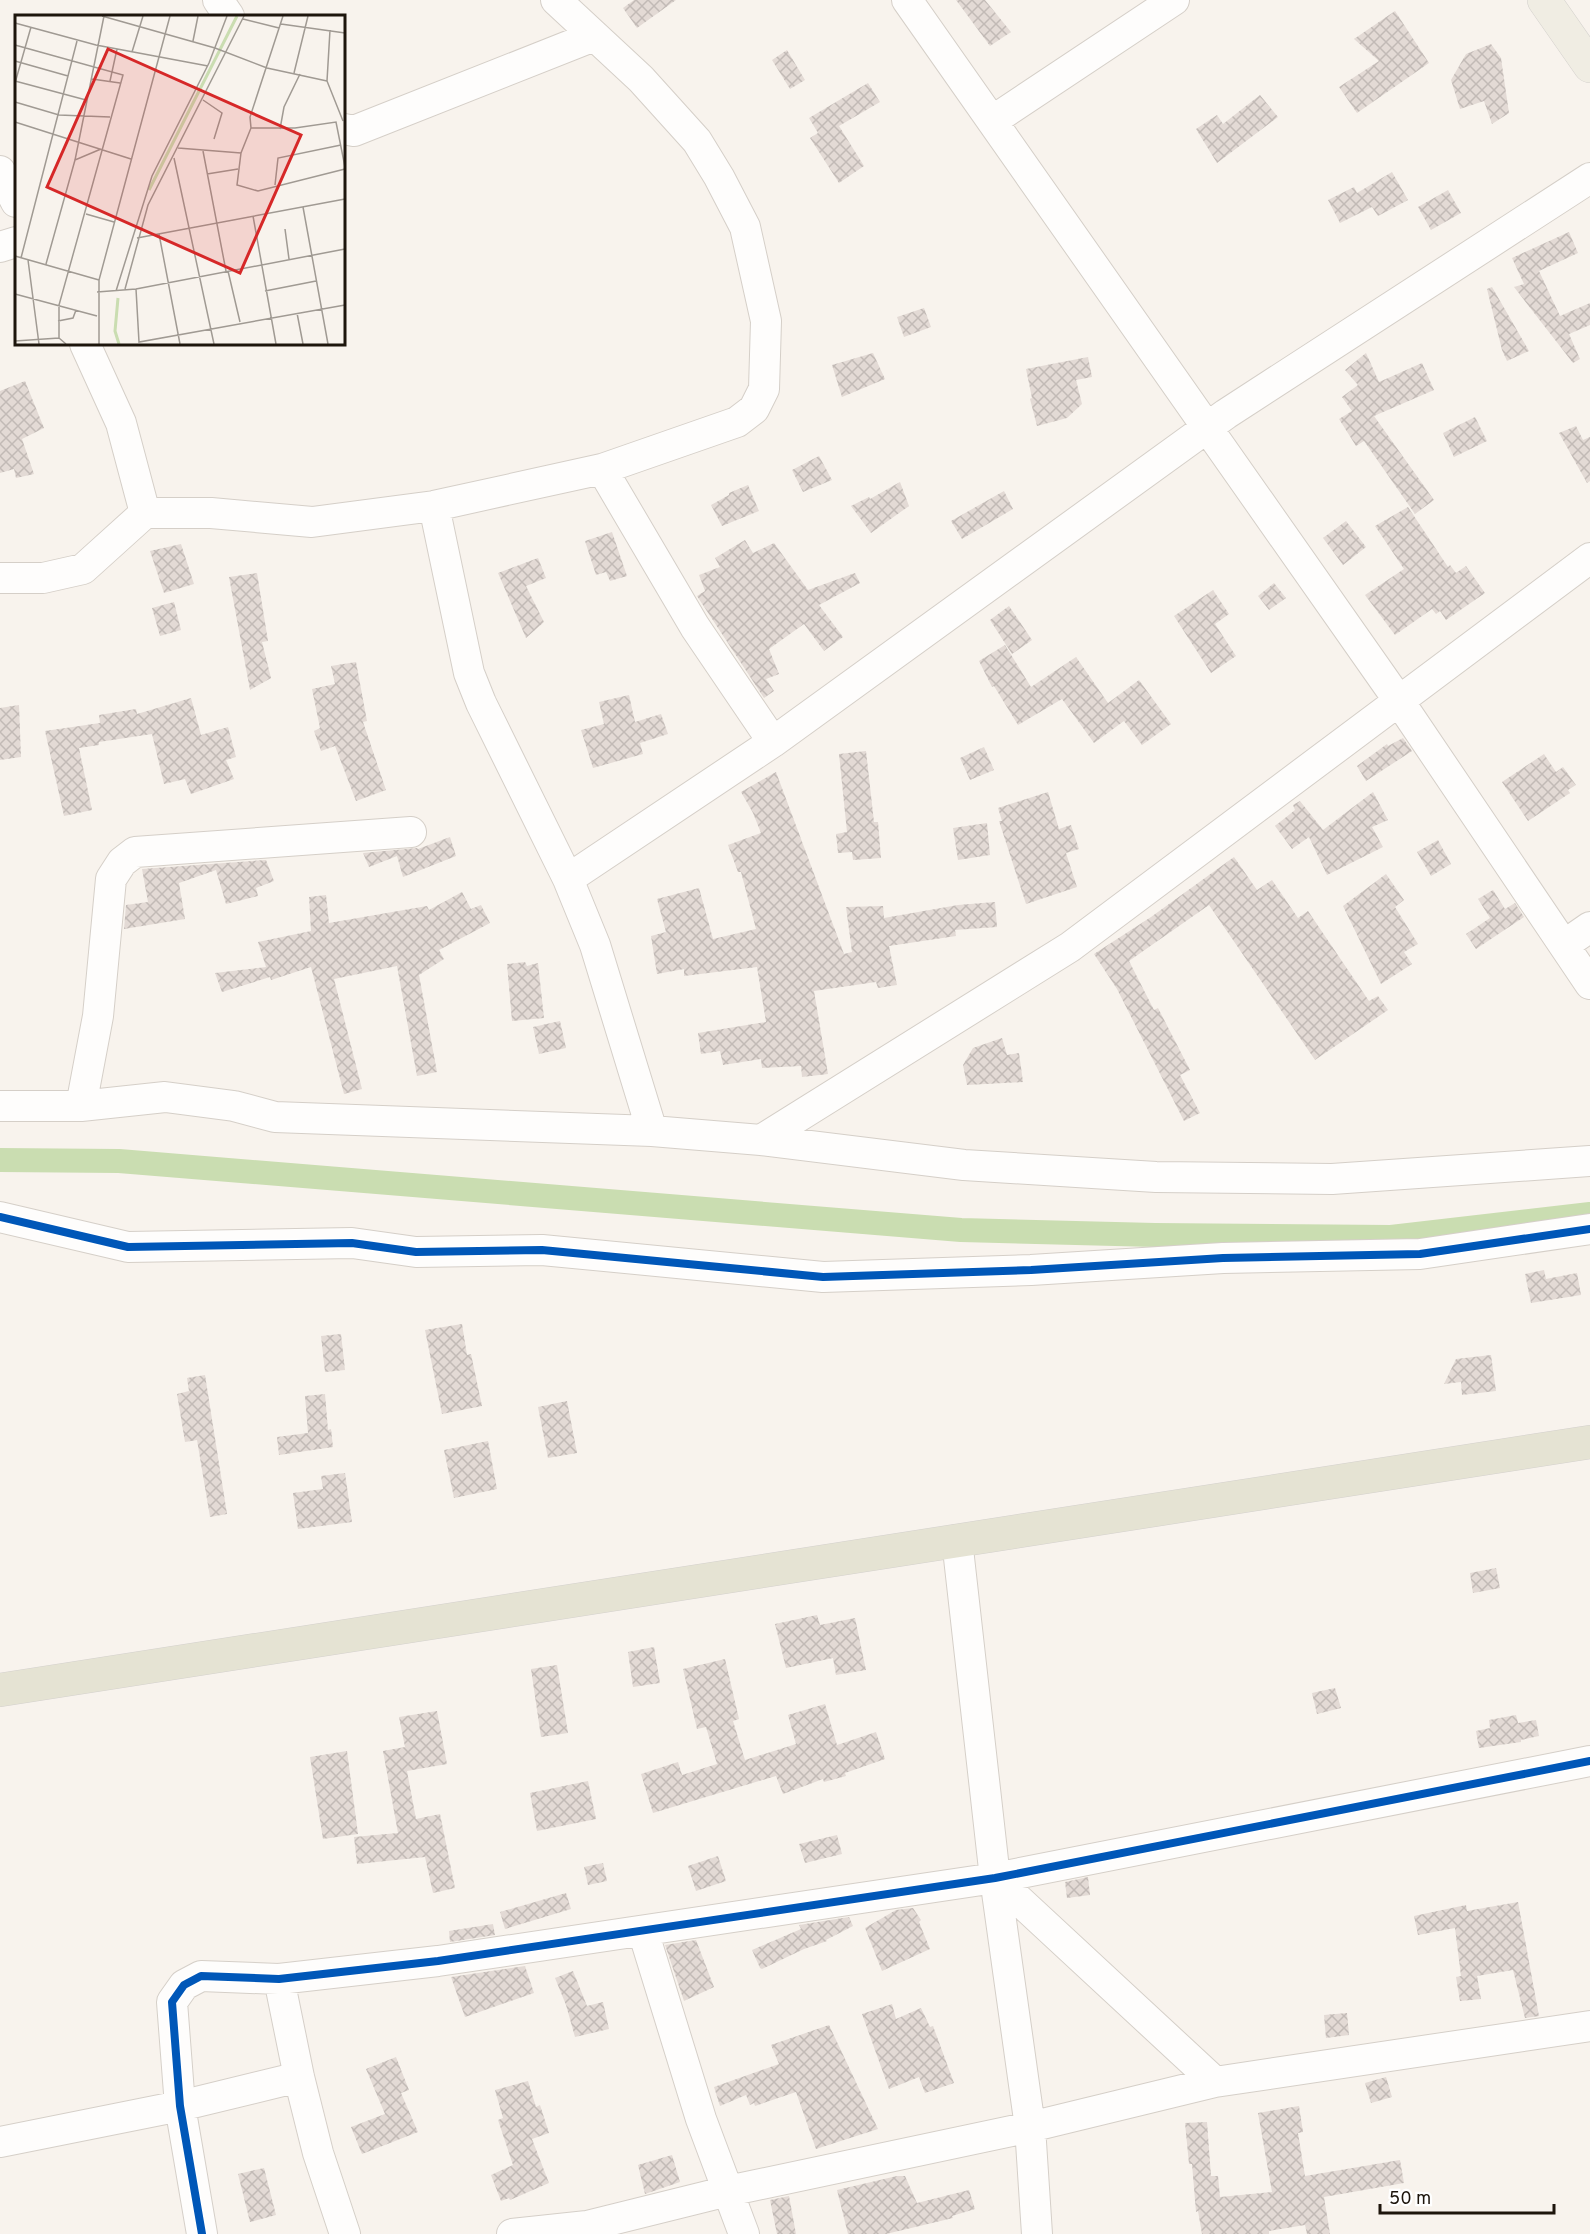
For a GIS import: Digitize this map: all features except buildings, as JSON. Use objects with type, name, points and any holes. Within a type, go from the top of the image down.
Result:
[{"type":"highway","points":[[0,1690],[1590,1442]]},
{"type":"main road","points":[[1544,0],[1590,66]]},
{"type":"street","points":[[218,0],[228,15]]},
{"type":"street","points":[[0,578],[43,578],[83,569],[145,513],[211,513],[312,522],[434,506],[602,469],[737,422],[754,409],[764,389],[766,321],[746,227],[697,141],[641,79],[556,0]]},
{"type":"street","points":[[907,0],[1399,700],[1590,984]]},
{"type":"street","points":[[992,121],[1174,0]]},
{"type":"street","points":[[345,129],[354,131],[594,36]]},
{"type":"street","points":[[0,171],[15,200]]},
{"type":"street","points":[[568,879],[773,742],[1207,428],[1590,178]]},
{"type":"street","points":[[0,247],[15,242]]},
{"type":"street","points":[[85,345],[121,423],[145,513]]},
{"type":"street","points":[[602,469],[695,627],[773,742]]},
{"type":"street","points":[[434,506],[469,673],[480,703],[568,879],[595,945],[652,1131]]},
{"type":"street","points":[[761,1140],[1070,947],[1590,558]]},
{"type":"street","points":[[81,1106],[98,1016],[111,879],[122,862],[135,852],[411,832]]},
{"type":"street","points":[[1564,945],[1590,927]]},
{"type":"street","points":[[0,1106],[81,1106],[165,1097],[234,1106],[275,1117],[652,1131],[761,1140],[964,1165],[1156,1177],[1332,1179],[1590,1161]]},
{"type":"street","points":[[0,1217],[128,1247],[352,1243],[416,1251],[542,1250],[823,1277],[1030,1270],[1223,1258],[1420,1254],[1590,1229]]},
{"type":"street","points":[[957,1540],[995,1878],[1030,2127],[1037,2234]]},
{"type":"street","points":[[202,2234],[180,2106],[172,2002],[184,1985],[201,1976],[279,1979],[438,1961],[995,1878],[1590,1761]]},
{"type":"street","points":[[995,1878],[1215,2082]]},
{"type":"street","points":[[643,1931],[701,2119],[744,2234]]},
{"type":"street","points":[[279,1979],[299,2077],[318,2153],[345,2234]]},
{"type":"street","points":[[512,2234],[588,2230],[728,2191],[1030,2127],[1215,2082],[1590,2026]]},
{"type":"street","points":[[0,2142],[180,2106],[299,2077]]},
{"type":"waterway","points":[[0,1160],[119,1161],[961,1230],[1155,1235],[1391,1237],[1590,1214]]},
{"type":"cycle path","points":[[0,1217],[128,1247],[352,1243],[416,1252],[542,1250],[823,1277],[1031,1270],[1223,1258],[1420,1254],[1590,1229]]},
{"type":"cycle path","points":[[202,2234],[180,2106],[172,2002],[184,1985],[201,1976],[279,1979],[438,1961],[995,1878],[1590,1761]]}]
